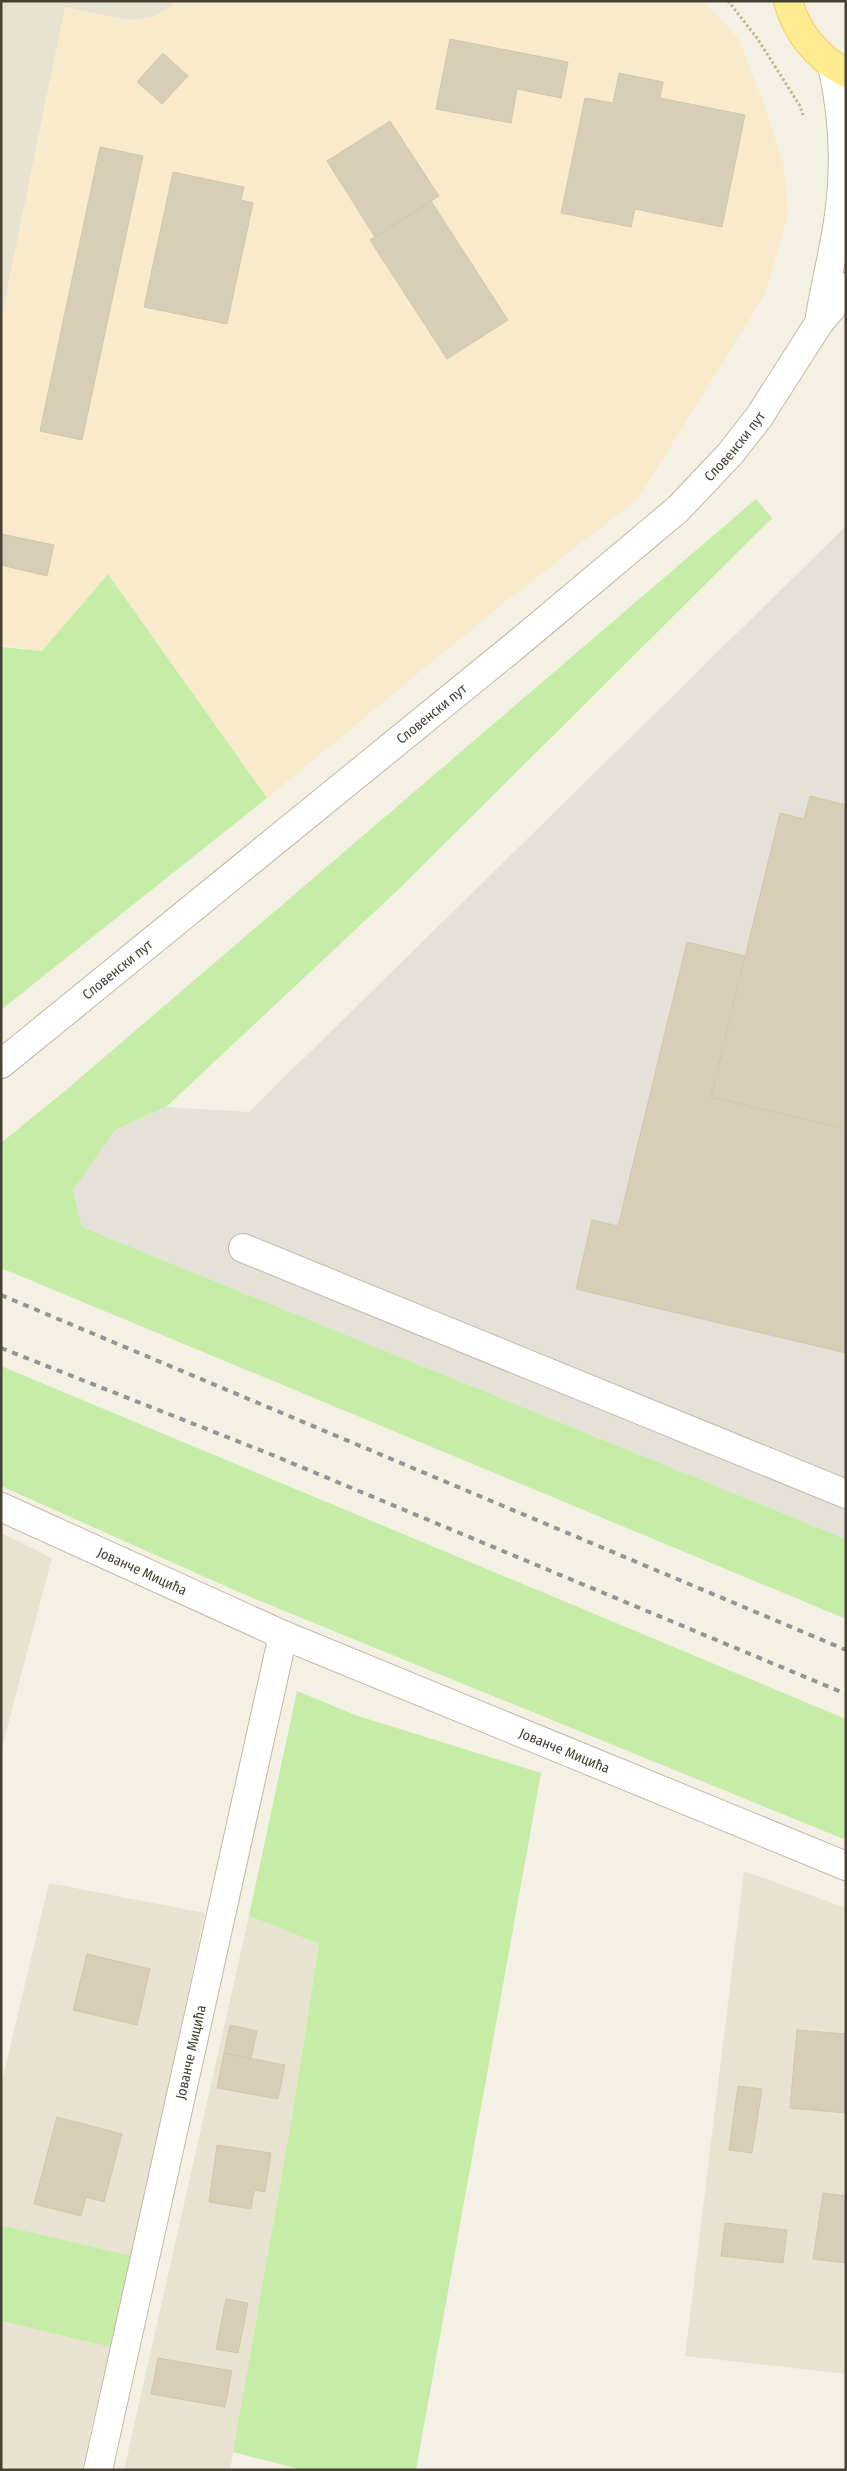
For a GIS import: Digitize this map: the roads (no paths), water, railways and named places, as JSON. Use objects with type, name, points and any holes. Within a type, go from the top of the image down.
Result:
[{"type":"main road","points":[[787,4],[807,42],[839,69]]},
{"type":"street","points":[[819,323],[824,285],[838,222],[843,163],[839,69]]},
{"type":"street","name":"Словенски пут","points":[[1,1064],[517,644],[678,509],[730,454],[759,418],[819,323],[840,298],[846,287]]},
{"type":"street","points":[[243,1248],[846,1494]]},
{"type":"street","name":"Јованче Мицића","points":[[1,1507],[283,1635],[846,1866]]},
{"type":"street","name":"Јованче Мицића","points":[[98,2470],[283,1635]]},
{"type":"railway","points":[[1,1295],[846,1650]]},
{"type":"railway","points":[[1,1348],[270,1454],[846,1694]]}]
